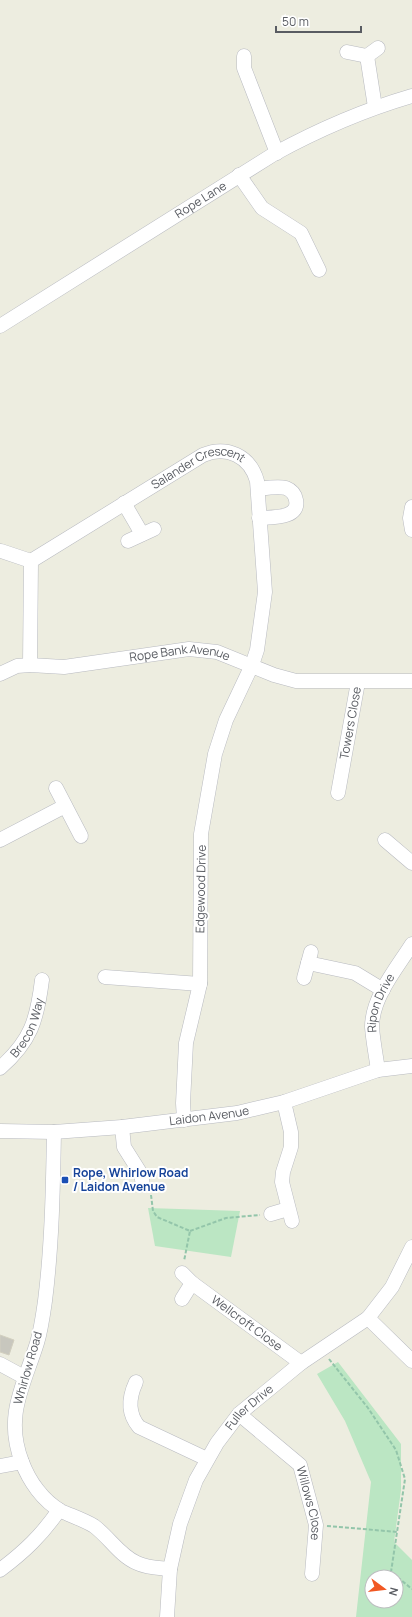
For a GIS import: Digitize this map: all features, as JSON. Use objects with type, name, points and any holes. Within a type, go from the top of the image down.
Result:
[{"type":"street","points":[[347,52],[372,52],[375,107]]},
{"type":"street","points":[[244,56],[244,68],[277,153]]},
{"type":"street","name":"Rope Lane","points":[[0,326],[239,175],[277,153],[305,138],[375,107],[412,96]]},
{"type":"street","points":[[239,175],[256,202],[262,208],[301,233],[319,270]]},
{"type":"street","name":"Salander Crescent","points":[[31,561],[203,455],[214,451],[234,453],[246,461],[255,474],[258,489],[265,592],[257,650],[252,665]]},
{"type":"street","points":[[258,489],[287,489],[294,494],[297,502],[294,510],[287,515],[259,518]]},
{"type":"street","points":[[124,503],[148,532],[128,541]]},
{"type":"street","points":[[412,507],[410,518],[412,530]]},
{"type":"street","points":[[1,551],[31,561],[30,665]]},
{"type":"street","name":"Rope Bank Avenue","points":[[0,674],[16,666],[30,665],[64,668],[189,650],[217,652],[274,675],[296,681],[358,682]]},
{"type":"street","name":"Edgewood Drive","points":[[184,1120],[182,1103],[186,1043],[200,984],[201,834],[215,754],[226,720],[252,665]]},
{"type":"street","name":"Towers Close","points":[[338,793],[358,682],[412,681]]},
{"type":"street","points":[[56,788],[81,836]]},
{"type":"street","points":[[0,840],[65,806]]},
{"type":"street","points":[[385,840],[412,863]]},
{"type":"street","name":"Ripon Drive","points":[[378,1070],[372,1026],[377,1004],[383,990],[412,944]]},
{"type":"street","points":[[304,978],[310,957],[354,972],[383,990]]},
{"type":"street","points":[[105,977],[200,984]]},
{"type":"street","name":"Brecon Way","points":[[0,1068],[16,1053],[29,1033],[38,1013],[42,980]]},
{"type":"street","name":"Laidon Avenue","points":[[0,1131],[54,1132],[122,1127],[236,1114],[284,1102],[378,1070],[412,1066]]},
{"type":"street","points":[[271,1214],[290,1215],[282,1182],[283,1172],[290,1154],[292,1139],[284,1102]]},
{"type":"street","points":[[122,1127],[124,1147],[145,1177]]},
{"type":"street","name":"Whirlow Road","points":[[54,1132],[53,1203],[45,1302],[38,1341],[17,1399],[15,1420],[16,1441],[22,1462],[33,1484],[41,1494],[59,1510],[92,1525],[102,1532],[136,1563],[150,1567],[170,1569]]},
{"type":"street","name":"Fuller Drive","points":[[167,1617],[170,1569],[176,1539],[187,1501],[207,1459],[239,1414],[301,1363],[368,1318],[392,1287],[412,1248]]},
{"type":"street","name":"Wellcroft Close","points":[[182,1273],[192,1283],[301,1363]]},
{"type":"street","points":[[182,1299],[192,1283]]},
{"type":"street","points":[[368,1318],[412,1361]]},
{"type":"street","points":[[0,1364],[24,1377]]},
{"type":"street","points":[[136,1382],[130,1395],[133,1418],[139,1427],[207,1459]]},
{"type":"street","name":"Willows Close","points":[[239,1414],[300,1465],[316,1525],[312,1574]]},
{"type":"street","points":[[0,1466],[22,1462]]},
{"type":"street","points":[[0,1570],[26,1551],[47,1528],[59,1510]]},
{"type":"path","points":[[145,1177],[150,1192],[153,1211],[156,1217],[190,1230],[226,1218],[271,1214]]},
{"type":"path","points":[[182,1273],[190,1230]]},
{"type":"path","points":[[322,1350],[368,1408],[396,1450],[405,1479],[391,1572],[412,1589]]},
{"type":"path","points":[[316,1525],[398,1532]]},
{"type":"green space","points":[[148,1208],[240,1211],[231,1257],[155,1246]]},
{"type":"green space","points":[[338,1362],[401,1444],[401,1490],[394,1542],[412,1560],[412,1617],[356,1617],[371,1482],[345,1421],[317,1374]]},
{"type":"building","points":[[0,1335],[14,1340],[9,1355],[0,1352]]},
{"type":"place","name":"Rope, Whirlow Road / Laidon Avenue","points":[[65,1180]]}]
